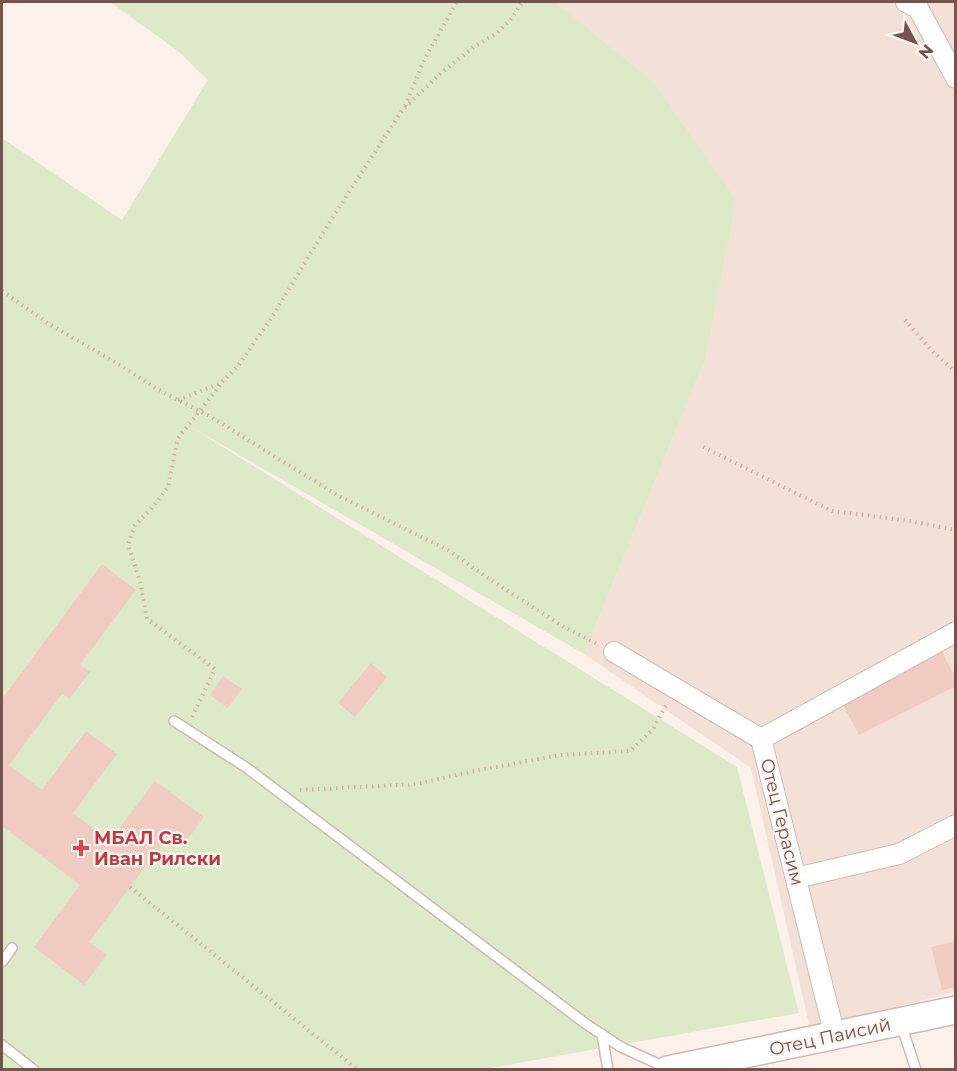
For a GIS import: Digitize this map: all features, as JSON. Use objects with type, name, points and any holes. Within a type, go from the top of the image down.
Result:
[{"type":"main road","name":"Отец Паисий","points":[[669,1069],[956,1010]]},
{"type":"street","points":[[916,4],[956,78]]},
{"type":"street","points":[[761,739],[956,632]]},
{"type":"street","name":"Отец Герасим","points":[[614,652],[761,739],[835,1036]]},
{"type":"street","points":[[796,878],[899,854],[956,825]]},
{"type":"lane","points":[[174,721],[247,768],[602,1034],[621,1047],[669,1069]]},
{"type":"lane","points":[[2,962],[12,948]]},
{"type":"lane","points":[[900,1022],[916,1070]]},
{"type":"lane","points":[[602,1034],[608,1070]]},
{"type":"lane","points":[[2,1045],[34,1070]]},
{"type":"path","points":[[185,729],[215,669],[147,619],[141,585],[128,544],[135,525],[168,487],[178,438],[221,383],[238,366],[270,320],[331,220],[403,110],[425,58],[457,2]]},
{"type":"path","points":[[403,110],[441,73],[475,46],[497,33],[512,18],[522,2]]},
{"type":"path","points":[[2,291],[49,324],[337,495],[448,550],[574,634],[614,652]]},
{"type":"path","points":[[905,320],[933,352],[956,372]]},
{"type":"path","points":[[178,400],[221,383]]},
{"type":"path","points":[[703,447],[832,511],[910,521],[956,530]]},
{"type":"path","points":[[278,791],[417,784],[560,755],[630,751],[653,729],[676,688]]},
{"type":"path","points":[[130,887],[358,1070]]},
{"type":"shaded area","points":[[555,2],[955,2],[955,992],[810,1029],[751,768],[584,654],[705,360]]},
{"type":"green space","points":[[110,2],[555,2],[653,82],[736,200],[705,360],[584,654],[191,427],[737,767],[799,1013],[484,1069],[2,1069],[2,138],[122,220],[208,80],[179,52]]},
{"type":"building","points":[[102,564],[136,590],[80,665],[90,672],[69,699],[62,694],[9,765],[42,790],[86,731],[117,754],[73,813],[110,841],[155,781],[204,817],[185,843],[171,832],[89,942],[107,955],[84,985],[34,947],[80,885],[2,826],[2,699]]},
{"type":"building","points":[[941,650],[956,679],[956,686],[859,735],[841,701]]},
{"type":"building","points":[[371,663],[387,677],[355,717],[338,703]]},
{"type":"building","points":[[223,676],[242,689],[228,708],[210,695]]},
{"type":"building","points":[[956,941],[956,987],[942,990],[931,947]]},
{"type":"place","name":"МБАЛ Св. Иван Рилски","points":[[81,848]]}]
